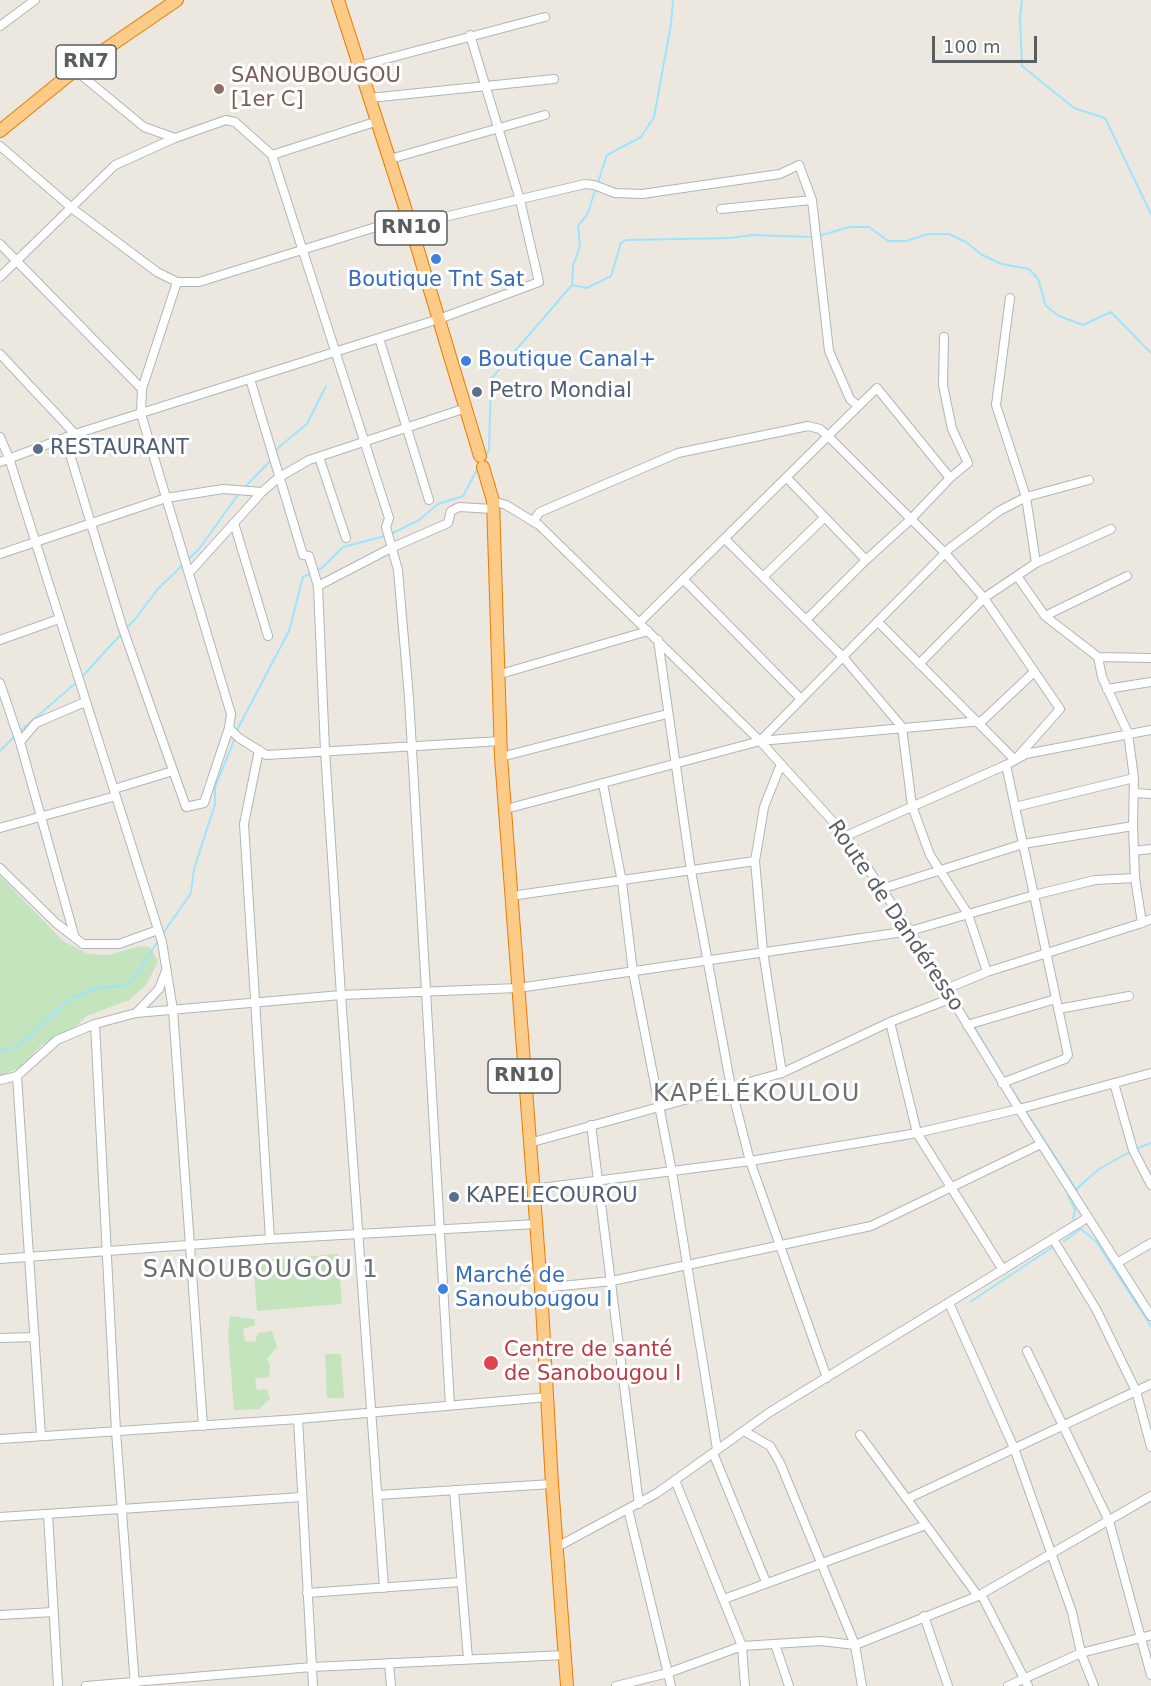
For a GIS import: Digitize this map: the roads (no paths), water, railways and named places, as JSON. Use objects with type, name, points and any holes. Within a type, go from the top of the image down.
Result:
[{"type":"highway","name":"RN7","points":[[0,131],[75,70],[177,0]]},
{"type":"highway","name":"RN10","points":[[338,0],[390,159],[493,505],[501,757],[541,1288],[552,1484],[567,1686]]},
{"type":"street","points":[[0,26],[35,0]]},
{"type":"street","points":[[359,66],[545,17]]},
{"type":"street","points":[[0,462],[75,434],[439,319],[539,282],[519,200],[483,86],[470,35]]},
{"type":"street","points":[[75,70],[144,127],[175,138]]},
{"type":"street","points":[[370,98],[554,79]]},
{"type":"street","points":[[390,159],[545,115]]},
{"type":"street","points":[[0,277],[73,209],[115,165],[175,138],[213,123],[236,122],[272,155],[390,518],[386,527],[398,570],[411,746],[450,1406]]},
{"type":"street","points":[[272,155],[378,122]]},
{"type":"street","points":[[0,146],[73,209],[158,272],[177,282],[199,282],[409,221],[519,200],[585,184],[615,194],[642,194],[780,174],[799,165],[812,200],[830,351],[850,399],[858,405]]},
{"type":"street","points":[[721,208],[812,200]]},
{"type":"street","points":[[0,244],[142,389]]},
{"type":"street","points":[[65,438],[90,525],[186,807],[204,803],[231,730],[231,714],[141,414],[142,389],[177,282]]},
{"type":"street","points":[[1010,298],[996,405],[1026,497],[1036,563]]},
{"type":"street","points":[[806,620],[968,463],[952,429],[943,385],[944,337]]},
{"type":"street","points":[[379,338],[429,500]]},
{"type":"street","points":[[0,354],[75,434]]},
{"type":"street","points":[[250,379],[303,555],[309,556],[318,586],[342,995],[384,1588]]},
{"type":"street","points":[[640,622],[877,388],[950,478]]},
{"type":"street","points":[[189,573],[262,492],[278,478],[319,457],[466,408]]},
{"type":"street","points":[[533,521],[540,512],[678,453],[808,426],[820,429],[945,554],[984,598],[1059,709],[1015,760]]},
{"type":"street","points":[[0,437],[9,458],[162,942],[172,1010],[203,1426]]},
{"type":"street","points":[[319,457],[346,538]]},
{"type":"street","points":[[787,477],[866,560]]},
{"type":"street","points":[[760,741],[945,554],[999,510],[1026,497],[1089,480]]},
{"type":"street","points":[[0,554],[166,498],[223,489],[262,492]]},
{"type":"street","points":[[318,586],[390,544],[448,523],[451,511],[459,507],[493,505]]},
{"type":"street","name":"Route de Dandéresso","points":[[493,505],[533,521],[640,622],[760,741],[846,836],[910,931],[1018,1109],[1151,1315]]},
{"type":"street","points":[[763,577],[824,518]]},
{"type":"street","points":[[234,523],[268,636]]},
{"type":"street","points":[[919,664],[984,598],[1036,563],[1111,529]]},
{"type":"street","points":[[725,539],[843,657],[902,727],[912,806],[930,855],[968,914],[987,972]]},
{"type":"street","points":[[1017,576],[1045,615],[1098,657],[1107,689],[1128,733],[1134,778],[1135,878],[1142,923]]},
{"type":"street","points":[[1045,615],[1126,576]]},
{"type":"street","points":[[683,579],[801,699]]},
{"type":"street","points":[[0,640],[59,619]]},
{"type":"street","points":[[878,622],[1015,760]]},
{"type":"street","points":[[497,675],[648,631]]},
{"type":"street","points":[[658,640],[691,871],[731,1087],[750,1161],[827,1378]]},
{"type":"street","points":[[1098,657],[1151,658]]},
{"type":"street","points":[[506,808],[760,741],[982,721],[1034,672]]},
{"type":"street","points":[[1107,689],[1151,682]]},
{"type":"street","points":[[0,683],[42,815],[75,938]]},
{"type":"street","points":[[20,742],[36,723],[85,702]]},
{"type":"street","points":[[501,757],[667,714]]},
{"type":"street","points":[[231,730],[239,738],[266,755],[501,741]]},
{"type":"street","points":[[846,836],[1026,754],[1151,730]]},
{"type":"street","points":[[259,750],[244,824],[270,1239]]},
{"type":"street","points":[[781,764],[764,807],[755,861],[763,951],[782,1073]]},
{"type":"street","points":[[1002,1083],[1065,1059],[1068,1048],[1006,765]]},
{"type":"street","points":[[0,828],[173,771]]},
{"type":"street","points":[[1015,807],[1134,778]]},
{"type":"street","points":[[603,784],[622,882],[633,972],[672,1172],[715,1451],[766,1582]]},
{"type":"street","points":[[1134,793],[1151,794]]},
{"type":"street","points":[[881,890],[1023,844],[1133,826]]},
{"type":"street","points":[[1134,851],[1151,849]]},
{"type":"street","points":[[512,896],[622,882],[755,861]]},
{"type":"street","points":[[0,868],[56,923],[83,944],[119,944],[158,931]]},
{"type":"street","points":[[0,1080],[17,1076],[30,1066],[50,1044],[95,1024],[136,1013],[342,995],[518,988],[910,931],[1095,880],[1135,878]]},
{"type":"street","points":[[946,989],[987,972],[1151,919]]},
{"type":"street","points":[[136,1013],[159,989],[167,970]]},
{"type":"street","points":[[1058,1009],[1129,996]]},
{"type":"street","points":[[529,1143],[782,1073],[890,1023],[952,998]]},
{"type":"street","points":[[967,1025],[1056,999]]},
{"type":"street","points":[[890,1023],[916,1133],[1003,1270]]},
{"type":"street","points":[[95,1024],[116,1431],[135,1684]]},
{"type":"street","points":[[533,1189],[750,1161],[916,1133],[1018,1109],[1151,1073]]},
{"type":"street","points":[[17,1076],[40,1436]]},
{"type":"street","points":[[1114,1083],[1133,1150],[1151,1185]]},
{"type":"street","points":[[591,1125],[639,1503]]},
{"type":"street","points":[[541,1288],[612,1281],[871,1226],[1041,1144]]},
{"type":"street","points":[[557,1547],[639,1503],[744,1431],[827,1378],[1088,1218]]},
{"type":"street","points":[[0,1259],[270,1239],[536,1224]]},
{"type":"street","points":[[1053,1239],[1096,1309],[1136,1391],[1151,1447]]},
{"type":"street","points":[[1117,1263],[1151,1243]]},
{"type":"street","points":[[949,1303],[1014,1448],[1052,1552],[1072,1612],[1080,1653],[1094,1686]]},
{"type":"street","points":[[0,1338],[35,1337]]},
{"type":"street","points":[[1027,1351],[1109,1521],[1151,1675]]},
{"type":"street","points":[[907,1499],[1151,1384]]},
{"type":"street","points":[[0,1439],[298,1419],[548,1397]]},
{"type":"street","points":[[298,1419],[313,1686]]},
{"type":"street","points":[[744,1431],[770,1446],[780,1463],[855,1645],[862,1686]]},
{"type":"street","points":[[860,1435],[980,1595],[1026,1682]]},
{"type":"street","points":[[675,1480],[742,1646],[745,1686]]},
{"type":"street","points":[[378,1495],[552,1484]]},
{"type":"street","points":[[454,1490],[468,1659]]},
{"type":"street","points":[[616,1686],[668,1673],[742,1646],[821,1641],[855,1645],[980,1595],[1151,1496]]},
{"type":"street","points":[[0,1516],[302,1497]]},
{"type":"street","points":[[628,1509],[671,1686]]},
{"type":"street","points":[[48,1514],[58,1686]]},
{"type":"street","points":[[724,1599],[926,1525]]},
{"type":"street","points":[[307,1593],[462,1582]]},
{"type":"street","points":[[0,1615],[53,1612]]},
{"type":"street","points":[[924,1616],[948,1686]]},
{"type":"street","points":[[1008,1686],[1026,1682],[1080,1653],[1151,1635]]},
{"type":"street","points":[[775,1644],[789,1686]]},
{"type":"street","points":[[86,1686],[135,1684],[312,1667],[565,1654]]},
{"type":"street","points":[[389,1663],[391,1686]]},
{"type":"waterway","points":[[485,456],[489,450],[491,379],[572,285],[573,266],[580,246],[578,226],[587,215],[607,155],[641,137],[654,117],[671,24],[673,0]]},
{"type":"waterway","points":[[1022,0],[1020,18],[1022,66],[1074,108],[1105,118],[1151,214]]},
{"type":"waterway","points":[[819,236],[849,227],[869,227],[888,241],[906,241],[928,234],[949,234],[966,242],[982,255],[1002,264],[1029,269],[1038,279],[1046,306],[1059,316],[1083,325],[1111,312],[1151,353]]},
{"type":"waterway","points":[[572,285],[587,288],[611,276],[621,243],[626,240],[731,238],[752,235],[813,237]]},
{"type":"waterway","points":[[275,453],[307,424],[326,386]]},
{"type":"waterway","points":[[244,488],[271,460]]},
{"type":"waterway","points":[[391,534],[419,520],[438,504],[463,496],[478,468]]},
{"type":"waterway","points":[[19,732],[78,681],[136,618],[157,590],[199,549],[240,492]]},
{"type":"waterway","points":[[236,732],[289,631],[303,577],[322,568],[343,547],[385,536]]},
{"type":"waterway","points":[[0,751],[15,736]]},
{"type":"waterway","points":[[162,935],[191,893],[194,869],[215,804],[215,787],[235,738]]},
{"type":"waterway","points":[[0,1050],[9,1050],[26,1040],[70,999],[95,988],[123,986],[136,976],[159,939]]},
{"type":"waterway","points":[[973,1025],[1004,1077]]},
{"type":"waterway","points":[[1010,1086],[1022,1105]]},
{"type":"waterway","points":[[1027,1113],[1077,1191]]},
{"type":"waterway","points":[[1073,1192],[1099,1169],[1151,1143]]},
{"type":"waterway","points":[[1068,1195],[1075,1210],[1073,1219]]},
{"type":"waterway","points":[[1078,1227],[1096,1241],[1151,1326]]},
{"type":"waterway","points":[[1064,1241],[1081,1229]]},
{"type":"waterway","points":[[970,1302],[1053,1247]]},
{"type":"place","name":"SANOUBOUGOU [1er C]","points":[[219,89]]},
{"type":"place","name":"Boutique Tnt Sat","points":[[436,259]]},
{"type":"place","name":"Boutique Canal+","points":[[466,361]]},
{"type":"place","name":"Petro Mondial","points":[[477,392]]},
{"type":"place","name":"RESTAURANT","points":[[38,449]]},
{"type":"place","name":"KAPELECOUROU","points":[[454,1197]]},
{"type":"place","name":"Marché de Sanoubougou I","points":[[443,1289]]},
{"type":"place","name":"Centre de santé de Sanobougou I","points":[[491,1363]]},
{"type":"district","name":"KAPÉLÉKOULOU","points":[[757,1095]]},
{"type":"district","name":"SANOUBOUGOU 1","points":[[261,1271]]}]
